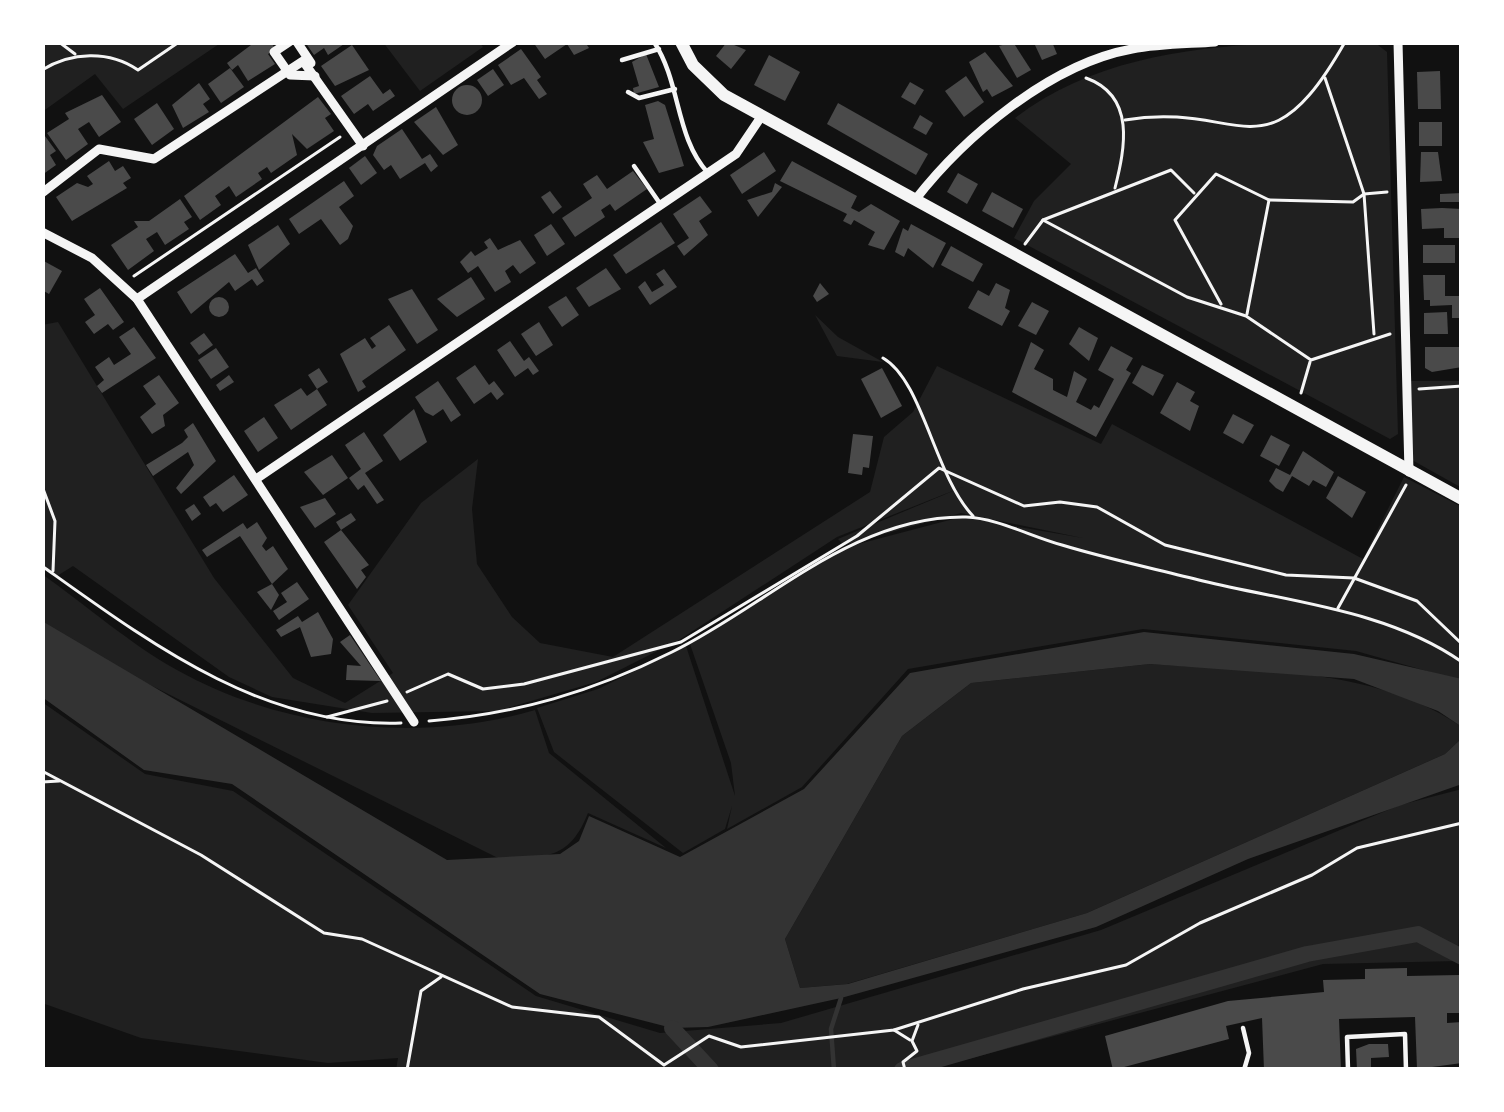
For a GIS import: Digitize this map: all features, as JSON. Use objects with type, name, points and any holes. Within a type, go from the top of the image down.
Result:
[{"type":"street","points":[[287,71],[274,52],[293,42],[318,73],[314,76]]},
{"type":"street","points":[[137,299],[363,146],[498,46],[513,42]]},
{"type":"street","points":[[681,42],[715,89],[761,117],[1462,499]]},
{"type":"street","points":[[915,200],[968,143],[1070,73],[1129,49],[1215,42]]},
{"type":"street","points":[[1398,42],[1403,334],[1411,472]]},
{"type":"street","points":[[42,193],[99,149],[154,159],[303,61],[363,146]]},
{"type":"street","points":[[256,479],[708,173],[742,148],[761,117]]},
{"type":"street","points":[[42,232],[73,245],[137,299],[414,722]]},
{"type":"lane","points":[[622,60],[656,45],[675,89],[689,147],[708,173]]},
{"type":"lane","points":[[628,92],[639,98],[675,89]]},
{"type":"lane","points":[[634,166],[661,205]]},
{"type":"lane","points":[[1243,1028],[1249,1060],[1244,1070]]},
{"type":"lane","points":[[1348,1070],[1346,1036],[1405,1034],[1406,1070]]},
{"type":"lane","points":[[1163,1070],[1201,1070]]},
{"type":"path","points":[[59,42],[77,55],[124,61],[138,70],[179,42]]},
{"type":"path","points":[[1125,120],[1150,116],[1242,128],[1293,116],[1324,79],[1346,42]]},
{"type":"path","points":[[42,70],[77,55]]},
{"type":"path","points":[[1070,73],[1097,82],[1125,120],[1114,190]]},
{"type":"path","points":[[1324,79],[1364,194],[1374,336]]},
{"type":"path","points":[[122,285],[352,130]]},
{"type":"path","points":[[1017,256],[1043,220],[1114,190],[1172,170],[1196,194]]},
{"type":"path","points":[[1221,304],[1175,220],[1216,174],[1270,200],[1353,202],[1364,194],[1401,191]]},
{"type":"path","points":[[1246,316],[1270,200]]},
{"type":"path","points":[[1043,220],[1187,297],[1221,304],[1246,316],[1311,360]]},
{"type":"path","points":[[1311,360],[1374,336],[1403,334]]},
{"type":"path","points":[[883,358],[907,383],[939,467],[974,518]]},
{"type":"path","points":[[1297,410],[1311,360]]},
{"type":"path","points":[[1405,389],[1462,386]]},
{"type":"path","points":[[939,467],[1024,506],[1097,507],[1183,550],[1286,574],[1354,578],[1417,601],[1462,644]]},
{"type":"path","points":[[326,718],[400,696],[440,675],[483,689],[524,684],[681,642],[857,536],[939,467]]},
{"type":"path","points":[[1336,610],[1411,472]]},
{"type":"path","points":[[42,486],[55,521],[53,574]]},
{"type":"path","points":[[42,566],[215,679],[262,702],[326,718],[414,722],[503,716],[597,686],[675,651],[822,561],[897,526],[974,518],[1143,566],[1336,610],[1406,632],[1462,662]]},
{"type":"path","points":[[42,771],[200,856],[324,933],[362,939],[512,1006],[599,1016],[664,1065],[710,1036],[741,1047],[839,1040],[918,1024],[1023,989],[1126,965],[1200,923],[1312,875],[1357,848],[1392,835],[1462,823]]},
{"type":"path","points":[[42,782],[61,781]]},
{"type":"path","points":[[407,1070],[421,991],[443,976]]},
{"type":"path","points":[[911,1041],[918,1024]]},
{"type":"path","points":[[894,1030],[911,1041],[916,1055],[904,1067]]},
{"type":"shaded area","points":[[42,42],[222,42],[123,109],[95,74],[42,112]]},
{"type":"shaded area","points":[[383,42],[479,42],[483,47],[420,91]]},
{"type":"shaded area","points":[[1374,42],[1387,52],[1398,434],[1390,439],[1014,238],[1034,201],[1071,164],[1015,118],[1054,93],[1096,74],[1186,52],[1281,43]]},
{"type":"shaded area","points":[[815,315],[838,337],[883,362],[837,356]]},
{"type":"shaded area","points":[[58,322],[214,578],[293,678],[345,703],[393,673],[348,605],[421,503],[478,459],[472,509],[477,564],[512,617],[540,643],[613,657],[870,492],[884,437],[913,412],[937,366],[1101,444],[1112,424],[1363,559],[1404,477],[1462,507],[1462,681],[1356,651],[1143,629],[908,669],[802,787],[727,829],[732,806],[725,829],[683,853],[554,752],[537,708],[598,689],[686,646],[735,796],[731,763],[690,644],[847,547],[961,517],[1083,538],[961,513],[844,545],[838,539],[965,486],[837,537],[679,640],[596,682],[497,711],[372,713],[272,697],[229,677],[73,566],[57,576],[42,565],[42,325]]},
{"type":"shaded area","points":[[1410,381],[1462,381],[1462,488],[1412,460]]},
{"type":"shaded area","points":[[42,574],[160,660],[261,706],[306,718],[399,728],[491,720],[535,710],[549,753],[666,848],[588,813],[573,840],[554,853],[498,858],[118,669],[42,623]]},
{"type":"shaded area","points":[[42,621],[447,860],[560,854],[579,841],[589,816],[680,857],[804,789],[910,673],[1144,632],[1354,654],[1462,679],[1462,727],[1438,711],[1354,679],[1150,664],[971,683],[902,736],[785,939],[800,988],[848,984],[1087,913],[1445,754],[1462,738],[1462,784],[1248,859],[1096,927],[841,998],[708,1027],[672,1028],[540,994],[232,784],[144,770],[42,697]]},
{"type":"shaded area","points":[[1150,664],[1271,671],[1351,682],[1427,707],[1462,727],[1462,738],[1445,754],[1087,913],[847,984],[800,988],[785,939],[902,736],[971,683]]},
{"type":"shaded area","points":[[42,702],[145,774],[233,791],[536,996],[660,1033],[781,1023],[1101,930],[1400,805],[1462,789],[1458,961],[1323,964],[927,1070],[396,1070],[398,1058],[328,1063],[141,1038],[42,1003]]},
{"type":"building","points":[[255,42],[270,42],[276,49],[268,54],[275,64],[248,81],[238,65],[232,70],[227,63]]},
{"type":"building","points":[[305,42],[347,42],[328,55],[324,48],[314,55]]},
{"type":"building","points":[[533,42],[585,42],[589,48],[574,55],[567,44],[545,59]]},
{"type":"building","points":[[727,42],[746,50],[731,69],[716,56]]},
{"type":"building","points":[[1013,42],[1031,70],[1017,78],[999,46]]},
{"type":"building","points":[[1052,42],[1057,54],[1042,60],[1034,43]]},
{"type":"building","points":[[352,45],[369,70],[335,86],[321,66]]},
{"type":"building","points":[[521,49],[541,77],[537,80],[547,94],[539,99],[524,78],[511,85],[498,65]]},
{"type":"building","points":[[985,52],[1013,86],[992,97],[987,89],[983,92],[969,62]]},
{"type":"building","points":[[646,54],[659,87],[634,94],[633,88],[639,86],[632,62]]},
{"type":"building","points":[[769,55],[800,72],[785,101],[754,85]]},
{"type":"building","points":[[230,68],[244,87],[221,103],[208,84]]},
{"type":"building","points":[[493,69],[504,85],[488,96],[477,80]]},
{"type":"building","points":[[1440,71],[1441,109],[1418,109],[1417,72]]},
{"type":"building","points":[[370,76],[383,94],[390,89],[395,96],[373,111],[368,104],[354,114],[341,96]]},
{"type":"building","points":[[966,76],[984,102],[964,117],[945,91]]},
{"type":"building","points":[[910,82],[924,90],[915,105],[901,97]]},
{"type":"building","points":[[199,83],[210,99],[203,104],[209,112],[183,128],[172,105]]},
{"type":"building","points":[[467,85],[478,89],[482,100],[478,111],[467,115],[456,111],[452,100],[456,89]]},
{"type":"building","points":[[102,95],[121,122],[99,137],[89,122],[78,129],[88,144],[66,160],[47,133],[69,119],[65,113]]},
{"type":"building","points":[[318,97],[331,114],[325,118],[334,131],[307,149],[292,134],[297,155],[271,173],[267,167],[258,173],[262,179],[236,197],[229,186],[215,196],[221,205],[200,220],[184,196]]},
{"type":"building","points":[[658,101],[665,105],[684,166],[659,173],[643,142],[654,139],[645,105]]},
{"type":"building","points":[[157,103],[174,129],[152,145],[134,119]]},
{"type":"building","points":[[838,103],[928,154],[916,175],[827,124]]},
{"type":"building","points":[[436,107],[458,145],[443,155],[414,122]]},
{"type":"building","points":[[920,115],[933,123],[926,135],[913,128]]},
{"type":"building","points":[[1419,122],[1442,122],[1442,146],[1419,146]]},
{"type":"building","points":[[402,129],[422,159],[430,154],[438,166],[431,172],[425,163],[400,179],[391,165],[384,170],[373,155],[377,146]]},
{"type":"building","points":[[42,132],[56,151],[50,155],[56,165],[42,175]]},
{"type":"building","points":[[764,152],[776,171],[742,194],[730,175]]},
{"type":"building","points":[[1421,152],[1438,152],[1442,181],[1420,182]]},
{"type":"building","points":[[365,156],[377,173],[361,185],[349,168]]},
{"type":"building","points":[[109,161],[115,171],[123,166],[131,178],[123,183],[127,188],[72,221],[56,197],[77,183],[93,184],[87,176]]},
{"type":"building","points":[[792,161],[857,196],[851,208],[859,212],[871,204],[900,221],[884,250],[868,245],[875,232],[854,220],[851,225],[843,221],[847,214],[780,181]]},
{"type":"building","points":[[633,171],[647,189],[615,211],[610,204],[601,210],[605,217],[575,237],[562,218],[592,198],[583,184],[597,175],[607,189]]},
{"type":"building","points":[[958,173],[978,184],[967,204],[947,192]]},
{"type":"building","points":[[344,181],[354,196],[339,207],[353,226],[348,239],[340,245],[321,219],[299,234],[289,219]]},
{"type":"building","points":[[775,183],[782,187],[758,217],[747,200],[772,192]]},
{"type":"building","points":[[550,191],[562,207],[553,214],[541,197]]},
{"type":"building","points":[[992,192],[1023,209],[1013,228],[982,211]]},
{"type":"building","points":[[1462,193],[1462,202],[1440,202],[1440,194]]},
{"type":"building","points":[[700,196],[712,212],[699,221],[708,235],[684,256],[677,246],[689,238],[673,214]]},
{"type":"building","points":[[180,199],[192,217],[184,222],[189,229],[165,245],[157,232],[146,239],[154,251],[128,270],[111,245],[138,227],[134,221],[149,221]]},
{"type":"building","points":[[1421,209],[1462,209],[1462,238],[1444,238],[1444,228],[1422,229]]},
{"type":"building","points":[[661,222],[675,243],[626,274],[613,255]]},
{"type":"building","points":[[551,224],[565,244],[547,256],[534,235]]},
{"type":"building","points":[[911,224],[946,243],[933,268],[908,248],[904,257],[895,252],[903,228],[908,231]]},
{"type":"building","points":[[278,225],[290,244],[259,270],[248,245]]},
{"type":"building","points":[[490,238],[498,250],[520,240],[536,263],[520,274],[513,265],[505,271],[511,282],[495,292],[478,266],[468,273],[460,262],[471,251],[475,256],[488,248],[484,242]]},
{"type":"building","points":[[1423,245],[1455,245],[1455,263],[1423,263]]},
{"type":"building","points":[[951,246],[983,264],[973,282],[941,265]]},
{"type":"building","points":[[235,254],[248,273],[256,268],[264,281],[257,286],[252,279],[235,291],[229,282],[191,314],[177,292]]},
{"type":"building","points":[[42,260],[62,271],[49,294],[42,290]]},
{"type":"building","points":[[606,268],[621,289],[589,307],[576,288]]},
{"type":"building","points":[[664,269],[677,287],[650,305],[638,287],[645,281],[652,292],[664,285],[656,274]]},
{"type":"building","points":[[1423,275],[1445,275],[1445,296],[1462,296],[1462,318],[1452,318],[1452,305],[1430,306],[1430,300],[1424,300]]},
{"type":"building","points":[[471,277],[485,299],[457,317],[437,299]]},
{"type":"building","points":[[820,283],[829,294],[817,302],[813,296]]},
{"type":"building","points":[[996,283],[1010,290],[1005,308],[1010,311],[1002,326],[968,308],[978,290],[989,296]]},
{"type":"building","points":[[100,288],[124,322],[113,330],[108,324],[94,334],[85,322],[95,315],[84,299]]},
{"type":"building","points":[[412,289],[438,330],[417,344],[388,299]]},
{"type":"building","points":[[566,296],[579,315],[562,327],[548,307]]},
{"type":"building","points":[[219,297],[229,307],[219,317],[209,307]]},
{"type":"building","points":[[1032,302],[1049,311],[1036,335],[1018,326]]},
{"type":"building","points":[[1447,312],[1448,334],[1424,334],[1424,313]]},
{"type":"building","points":[[539,322],[553,345],[536,356],[521,334]]},
{"type":"building","points":[[389,325],[406,350],[362,381],[366,387],[358,392],[340,354],[365,338],[372,349],[376,346],[370,338]]},
{"type":"building","points":[[134,327],[156,358],[102,393],[97,386],[104,380],[95,367],[109,357],[114,365],[131,354],[119,337]]},
{"type":"building","points":[[1079,327],[1098,338],[1089,361],[1069,344]]},
{"type":"building","points":[[204,333],[213,345],[199,355],[190,343]]},
{"type":"building","points":[[510,341],[524,361],[529,357],[539,371],[533,375],[528,368],[515,377],[497,350]]},
{"type":"building","points":[[1031,342],[1044,350],[1034,369],[1053,379],[1053,390],[1067,397],[1074,371],[1087,379],[1076,402],[1091,410],[1094,405],[1099,408],[1114,379],[1098,370],[1111,346],[1133,358],[1126,370],[1131,373],[1096,437],[1012,392]]},
{"type":"building","points":[[1425,347],[1462,347],[1462,367],[1432,372],[1425,368]]},
{"type":"building","points":[[216,348],[229,367],[211,379],[198,360]]},
{"type":"building","points":[[475,365],[489,385],[494,381],[504,394],[497,400],[491,392],[474,404],[456,378]]},
{"type":"building","points":[[1142,365],[1164,375],[1153,396],[1132,383]]},
{"type":"building","points":[[319,368],[328,382],[317,389],[308,375]]},
{"type":"building","points":[[882,368],[902,406],[881,418],[861,379]]},
{"type":"building","points":[[159,375],[179,403],[163,415],[165,426],[152,434],[140,417],[156,404],[143,386]]},
{"type":"building","points":[[229,375],[234,382],[220,391],[216,385]]},
{"type":"building","points":[[438,381],[461,415],[451,422],[443,409],[433,416],[425,412],[415,397]]},
{"type":"building","points":[[1177,382],[1195,392],[1190,401],[1199,406],[1190,431],[1160,413]]},
{"type":"building","points":[[301,388],[307,396],[317,389],[327,405],[291,430],[274,405]]},
{"type":"building","points":[[414,409],[427,442],[400,461],[383,435]]},
{"type":"building","points":[[1233,414],[1254,425],[1243,444],[1223,433]]},
{"type":"building","points":[[264,417],[278,438],[258,452],[244,431]]},
{"type":"building","points":[[193,423],[216,461],[181,494],[176,488],[194,465],[188,452],[153,476],[146,465],[182,443],[188,437],[184,430]]},
{"type":"building","points":[[364,432],[383,461],[365,473],[384,500],[377,504],[364,485],[358,490],[349,478],[361,469],[345,445]]},
{"type":"building","points":[[853,434],[873,436],[869,468],[863,467],[862,475],[848,473]]},
{"type":"building","points":[[1271,435],[1290,445],[1279,466],[1260,456]]},
{"type":"building","points":[[1303,451],[1334,472],[1326,487],[1313,480],[1309,486],[1292,476],[1283,492],[1276,488],[1269,481],[1276,468],[1290,475]]},
{"type":"building","points":[[332,455],[348,478],[323,495],[304,472]]},
{"type":"building","points":[[234,475],[248,495],[223,512],[216,503],[210,507],[203,497]]},
{"type":"building","points":[[1338,476],[1366,492],[1352,518],[1326,498]]},
{"type":"building","points":[[325,498],[336,514],[315,528],[300,507]]},
{"type":"building","points":[[194,504],[201,514],[192,521],[185,510]]},
{"type":"building","points":[[351,513],[356,520],[341,530],[336,522]]},
{"type":"building","points":[[257,522],[267,538],[262,546],[266,551],[273,546],[288,569],[272,584],[240,536],[207,557],[202,550],[243,523],[247,529]]},
{"type":"building","points":[[341,530],[369,565],[361,570],[366,577],[357,589],[324,542]]},
{"type":"building","points":[[297,582],[309,599],[279,620],[273,611],[287,602],[281,593]]},
{"type":"building","points":[[272,584],[279,595],[271,610],[257,592]]},
{"type":"building","points":[[318,612],[333,639],[331,654],[311,657],[300,627],[281,637],[276,630],[298,616],[302,622]]},
{"type":"building","points":[[350,635],[381,681],[346,680],[347,665],[361,666],[340,642]]},
{"type":"building","points":[[1407,968],[1407,976],[1459,975],[1460,1013],[1447,1013],[1447,1023],[1462,1022],[1462,1063],[1417,1069],[1415,1017],[1339,1019],[1341,1070],[1264,1070],[1262,1018],[1226,1026],[1229,1039],[1113,1070],[1105,1036],[1228,1001],[1324,992],[1323,980],[1365,979],[1365,969]]},
{"type":"building","points":[[1388,1044],[1389,1057],[1371,1058],[1371,1070],[1357,1070],[1356,1049]]},
{"type":"waterway","points":[[902,1070],[1307,954],[1418,934],[1462,957]]},
{"type":"waterway","points":[[834,1070],[831,1029],[841,998]]},
{"type":"waterway","points":[[672,1028],[711,1070]]}]
